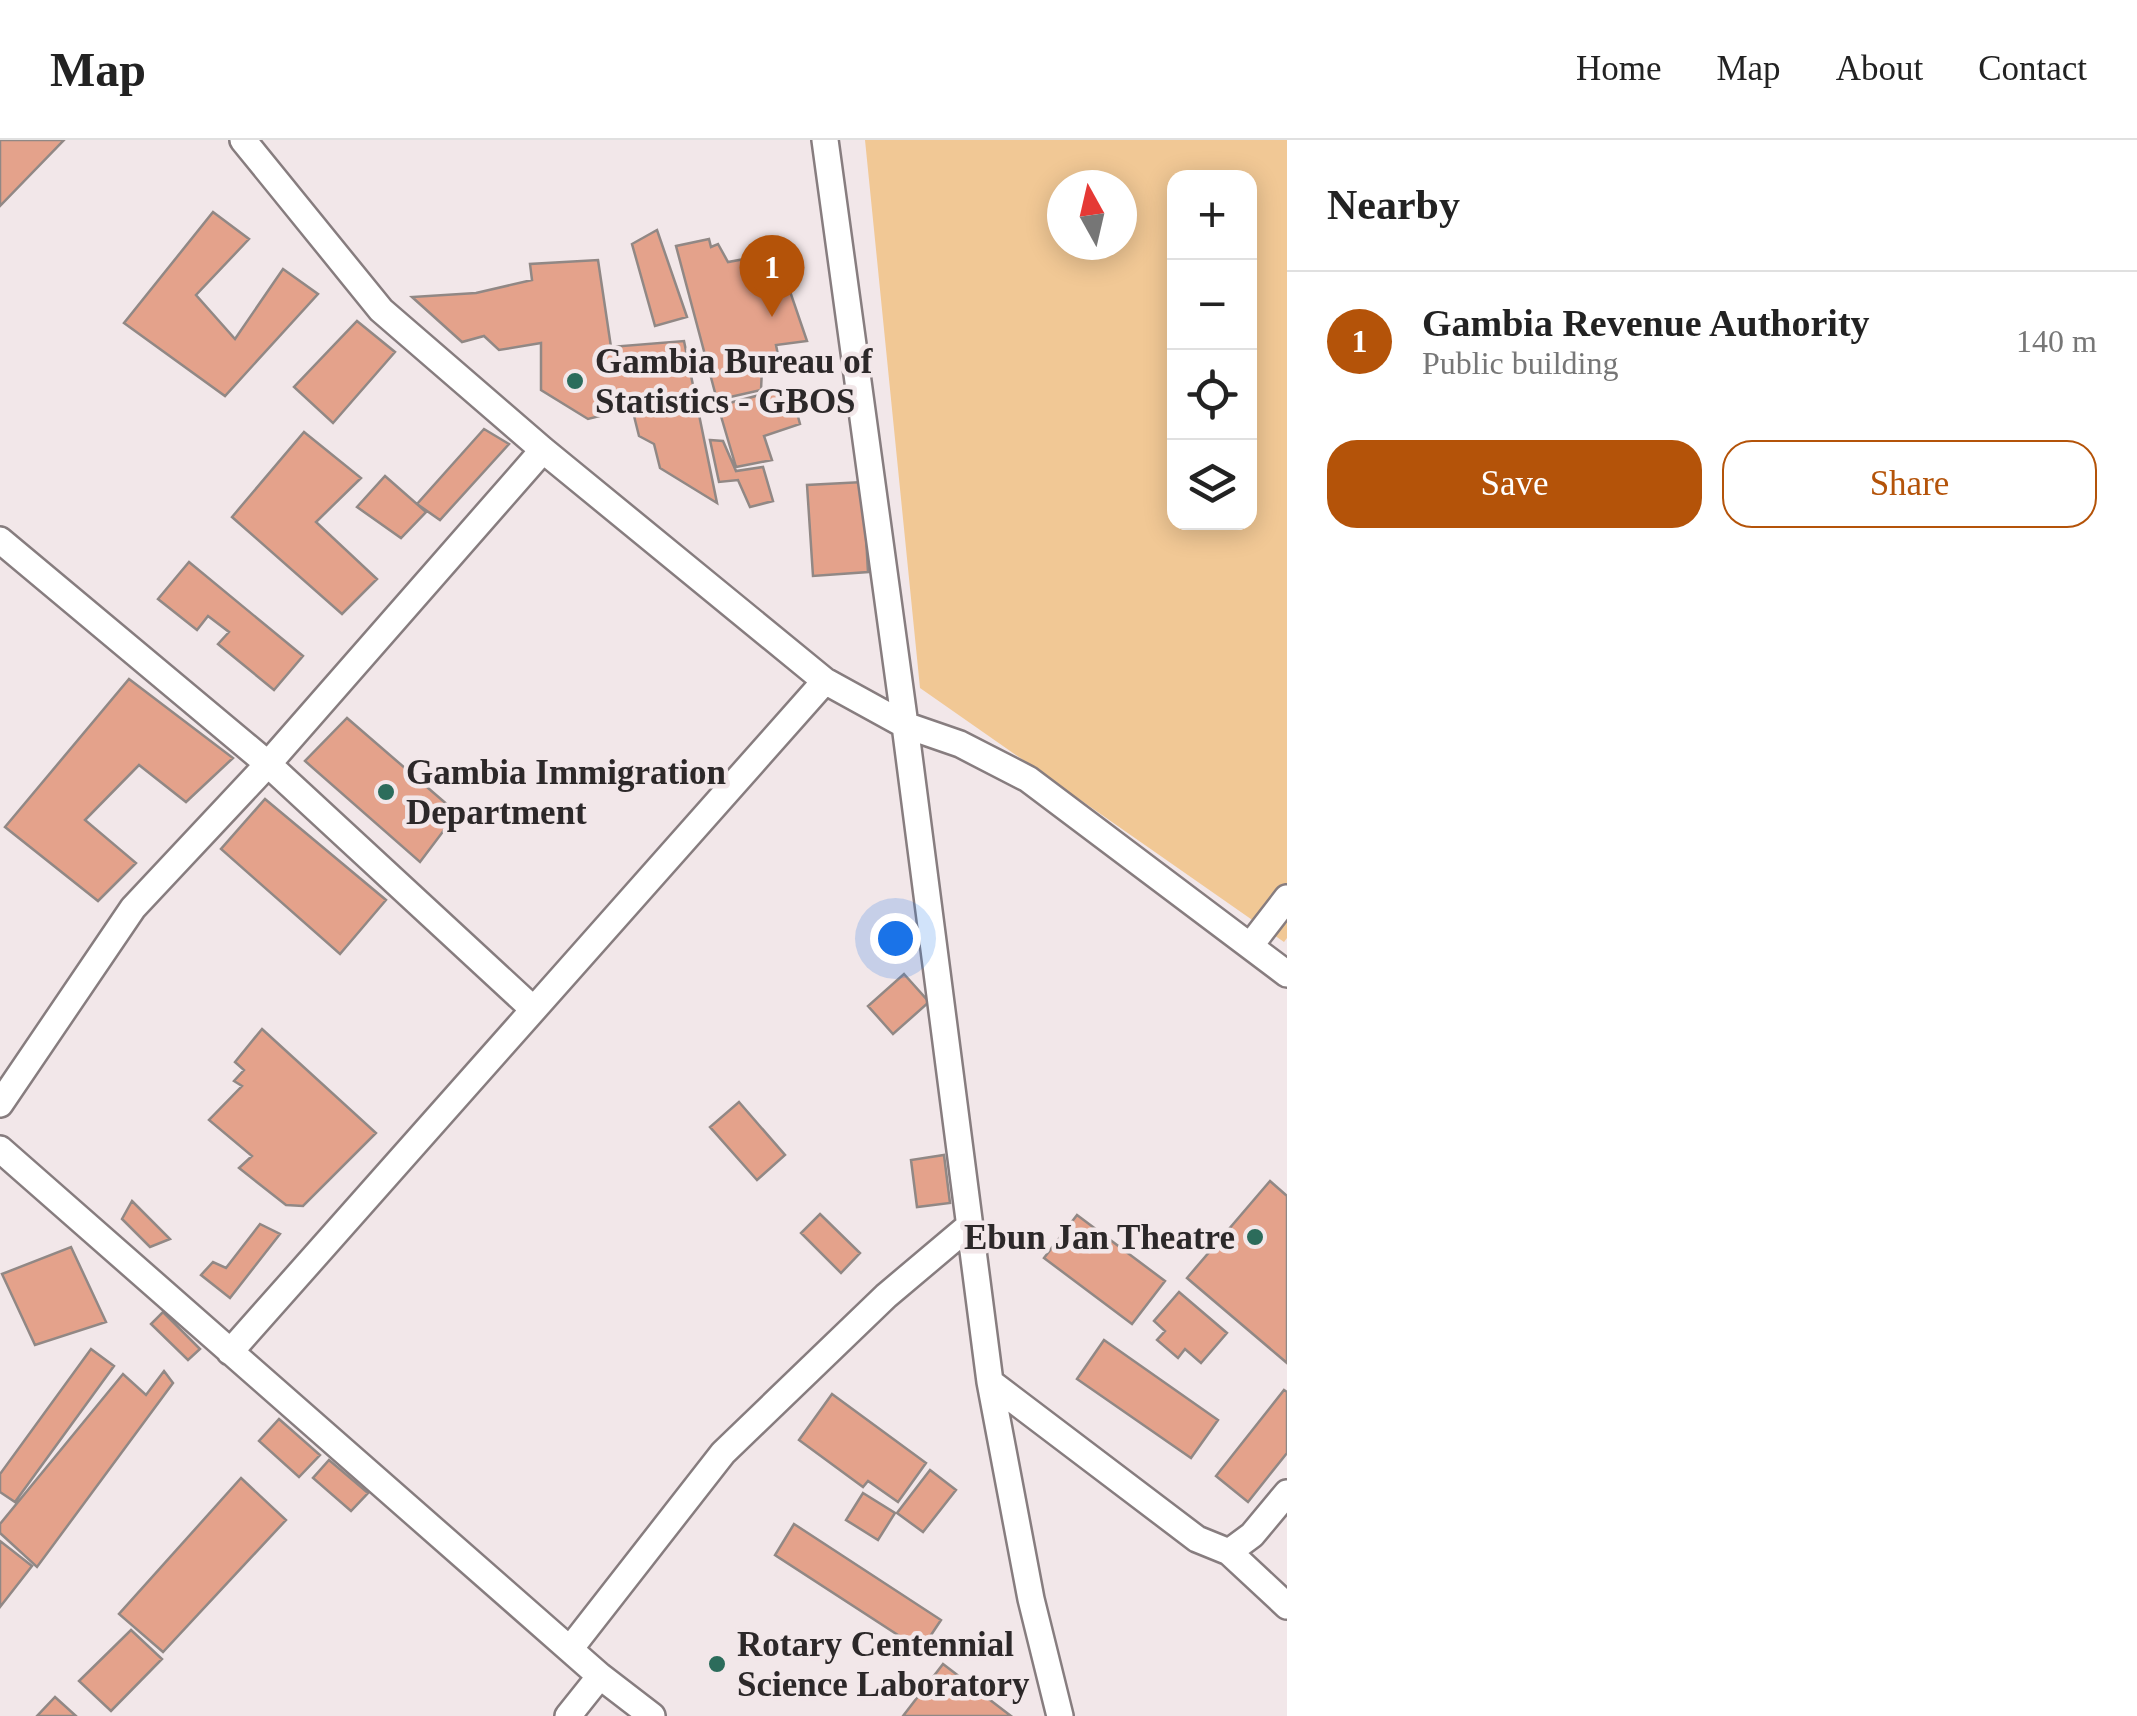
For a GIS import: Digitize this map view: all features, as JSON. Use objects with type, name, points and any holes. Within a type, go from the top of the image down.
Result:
[{"type":"street","points":[[242,140],[381,310],[543,450],[826,682],[905,725],[960,744],[1028,779],[1287,974]]},
{"type":"street","points":[[825,140],[990,1382],[1031,1599],[1060,1716]]},
{"type":"street","points":[[0,1104],[133,908],[268,764],[543,450]]},
{"type":"street","points":[[0,540],[268,764],[533,1009]]},
{"type":"street","points":[[230,1352],[826,682]]},
{"type":"street","points":[[1250,946],[1287,898]]},
{"type":"street","points":[[0,1149],[600,1676],[652,1716]]},
{"type":"street","points":[[570,1649],[724,1452],[872,1309],[969,1226]]},
{"type":"street","points":[[990,1382],[1197,1539],[1229,1552],[1287,1606]]},
{"type":"street","points":[[1229,1552],[1252,1536],[1287,1493]]},
{"type":"street","points":[[568,1716],[600,1676]]},
{"type":"shaded area","points":[[865,140],[1287,140],[1284,942],[920,688]]},
{"type":"building","points":[[0,140],[64,140],[0,206]]},
{"type":"building","points":[[213,212],[249,239],[196,295],[235,339],[283,269],[318,294],[225,396],[124,323]]},
{"type":"building","points":[[657,230],[687,317],[655,326],[632,244]]},
{"type":"building","points":[[709,239],[711,247],[718,244],[728,262],[750,258],[753,274],[781,265],[807,341],[776,345],[780,365],[762,368],[761,390],[717,400],[676,246]]},
{"type":"building","points":[[598,260],[611,347],[684,341],[717,503],[660,468],[654,444],[639,436],[632,408],[588,419],[541,390],[541,343],[499,350],[484,336],[462,342],[412,297],[476,293],[532,280],[530,264]]},
{"type":"building","points":[[357,321],[395,352],[333,423],[294,387]]},
{"type":"building","points":[[790,387],[800,424],[764,436],[772,460],[736,467],[718,406]]},
{"type":"building","points":[[484,429],[509,444],[440,520],[417,504]]},
{"type":"building","points":[[304,432],[361,478],[316,522],[377,579],[342,614],[232,517]]},
{"type":"building","points":[[710,440],[723,441],[736,471],[763,467],[773,501],[750,507],[738,480],[719,482]]},
{"type":"building","points":[[385,476],[426,512],[401,538],[357,507]]},
{"type":"building","points":[[863,482],[868,572],[813,576],[807,485]]},
{"type":"building","points":[[189,562],[303,656],[274,690],[218,644],[229,632],[208,616],[197,630],[158,599]]},
{"type":"building","points":[[129,679],[233,758],[186,802],[139,765],[85,820],[136,863],[98,901],[5,827]]},
{"type":"building","points":[[347,718],[457,813],[420,862],[305,761]]},
{"type":"building","points":[[265,799],[386,900],[340,954],[221,849]]},
{"type":"building","points":[[904,974],[929,1002],[893,1034],[868,1006]]},
{"type":"building","points":[[262,1029],[376,1133],[303,1206],[286,1205],[239,1168],[252,1156],[209,1120],[242,1086],[234,1081],[244,1070],[235,1062]]},
{"type":"building","points":[[739,1102],[785,1155],[757,1180],[710,1127]]},
{"type":"building","points":[[944,1155],[950,1203],[917,1207],[911,1160]]},
{"type":"building","name":"Ebun Jan Theatre","points":[[1270,1181],[1287,1196],[1287,1363],[1187,1278]]},
{"type":"building","points":[[132,1201],[170,1239],[150,1247],[122,1219]]},
{"type":"building","points":[[820,1214],[860,1253],[841,1273],[801,1233]]},
{"type":"building","points":[[1077,1215],[1165,1281],[1132,1324],[1044,1258]]},
{"type":"building","points":[[260,1224],[280,1234],[230,1298],[201,1275],[213,1262],[226,1268]]},
{"type":"building","points":[[71,1247],[106,1322],[35,1345],[2,1274]]},
{"type":"building","points":[[1179,1292],[1227,1333],[1201,1363],[1185,1349],[1178,1358],[1157,1340],[1165,1331],[1154,1321]]},
{"type":"building","points":[[163,1312],[200,1349],[188,1360],[151,1324]]},
{"type":"building","points":[[1104,1340],[1218,1420],[1191,1458],[1077,1379]]},
{"type":"building","points":[[91,1349],[114,1366],[15,1502],[0,1492],[0,1474]]},
{"type":"building","points":[[164,1371],[173,1383],[37,1567],[0,1533],[0,1524],[123,1374],[146,1395]]},
{"type":"building","points":[[1284,1390],[1287,1453],[1248,1502],[1216,1476]]},
{"type":"building","points":[[832,1394],[926,1463],[898,1502],[868,1481],[863,1487],[799,1440]]},
{"type":"building","points":[[279,1419],[320,1455],[299,1477],[259,1441]]},
{"type":"building","points":[[329,1460],[368,1493],[351,1511],[313,1478]]},
{"type":"building","points":[[930,1470],[956,1490],[923,1532],[897,1513]]},
{"type":"building","points":[[241,1478],[286,1520],[163,1652],[119,1614]]},
{"type":"building","points":[[863,1493],[895,1513],[878,1540],[846,1520]]},
{"type":"building","points":[[794,1524],[941,1620],[921,1650],[775,1555]]},
{"type":"building","points":[[0,1541],[32,1566],[0,1607]]},
{"type":"building","points":[[131,1630],[162,1659],[111,1711],[79,1681]]},
{"type":"building","points":[[943,1664],[1011,1716],[903,1716]]},
{"type":"building","points":[[55,1697],[76,1716],[37,1716]]},
{"type":"place","name":"Gambia Revenue Authority","points":[[772,317]]},
{"type":"place","name":"Gambia Bureau of Statistics - GBOS","points":[[575,381]]},
{"type":"place","name":"Gambia Immigration Department","points":[[386,792]]},
{"type":"place","name":"Ebun Jan Theatre","points":[[1255,1237]]},
{"type":"place","name":"Rotary Centennial Science Laboratory","points":[[717,1664]]}]
